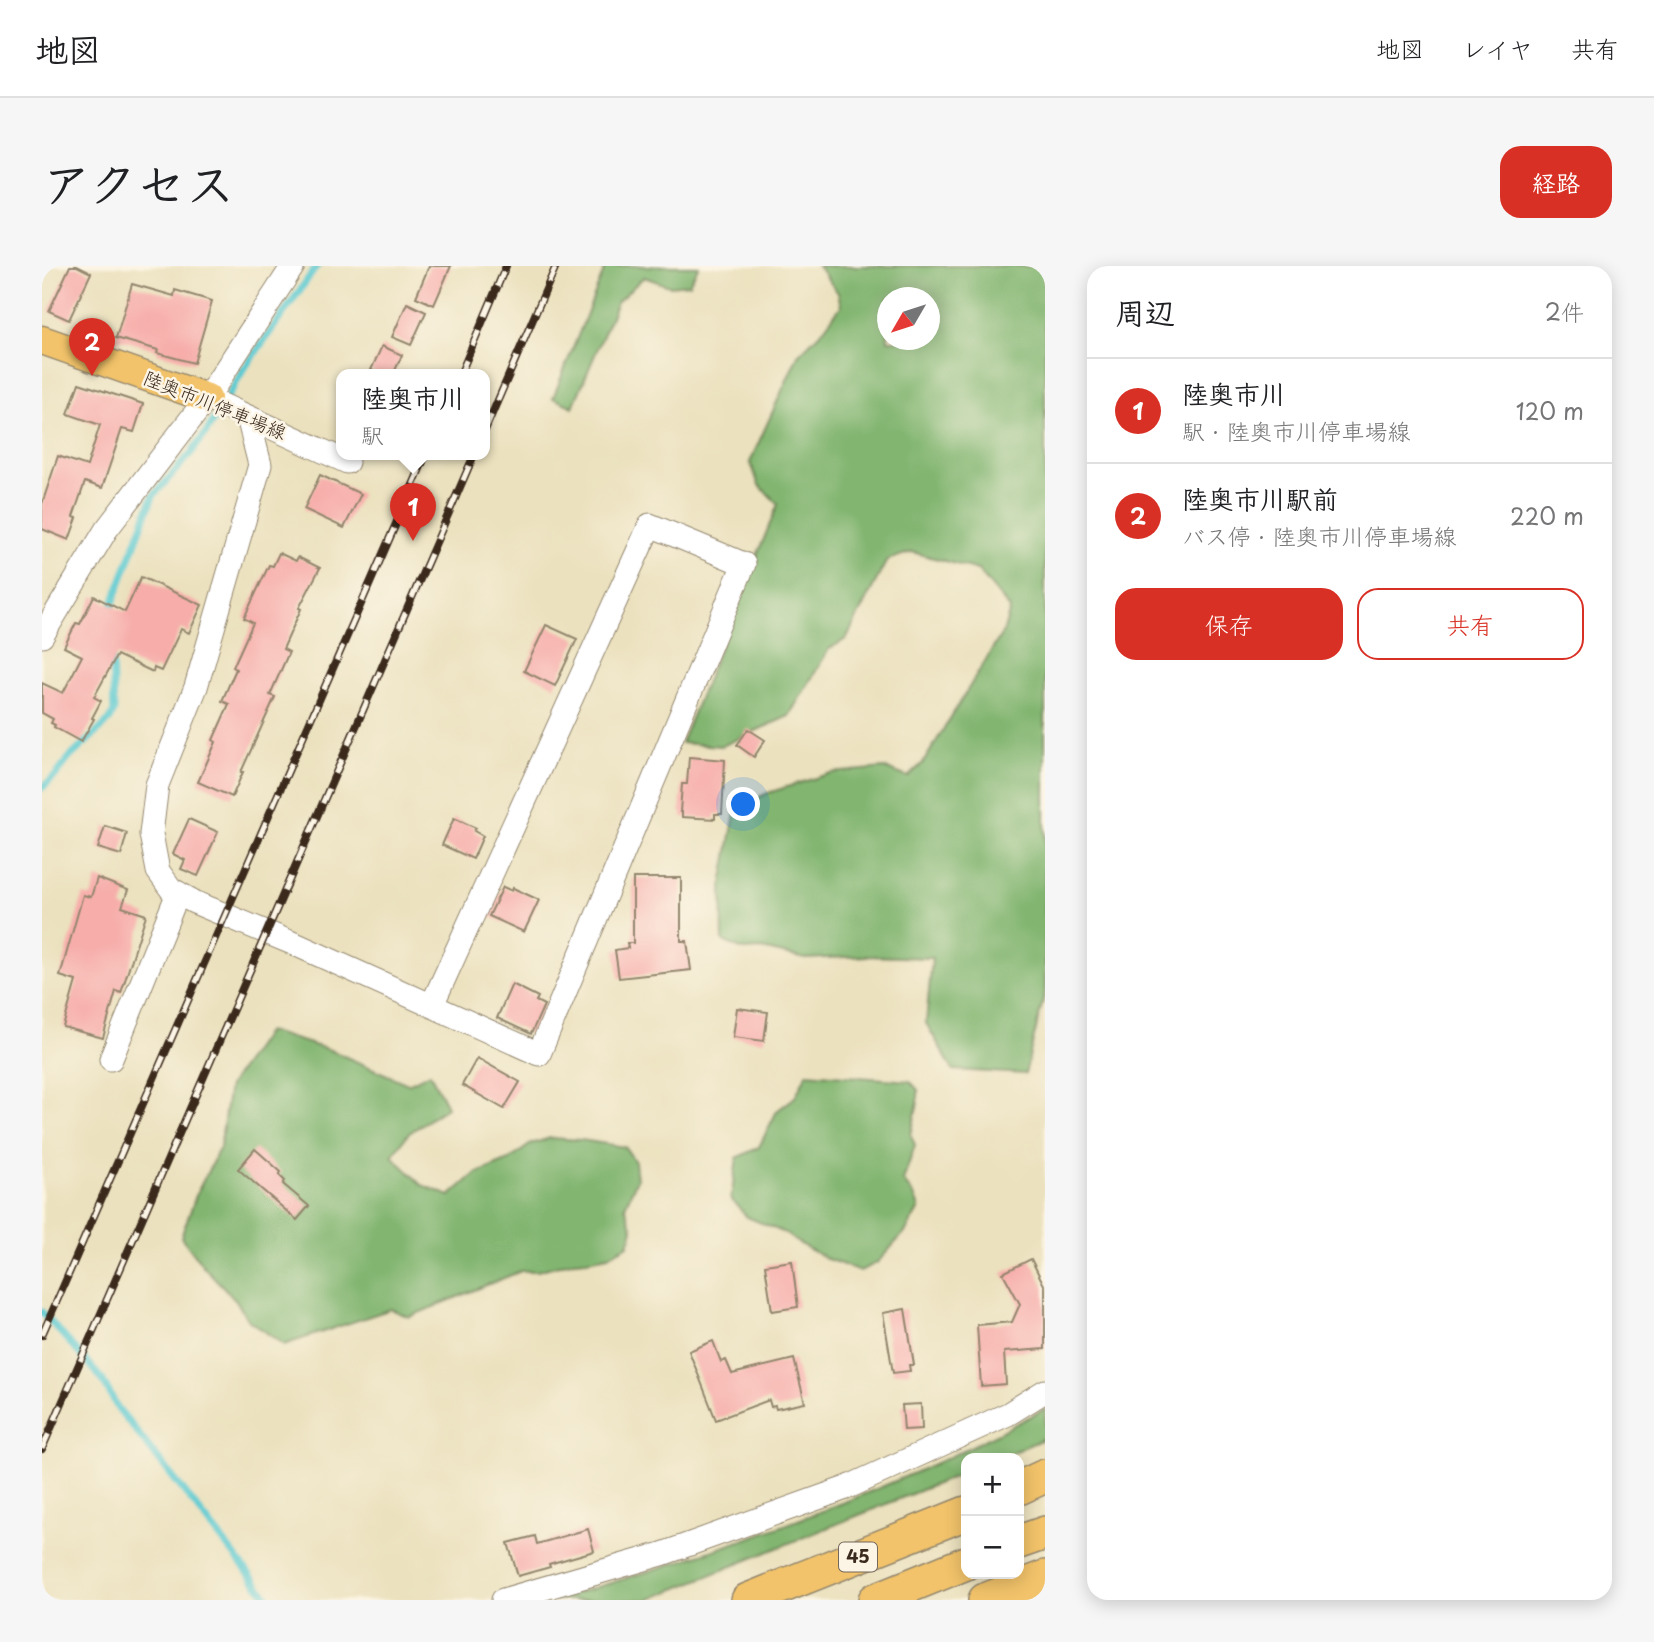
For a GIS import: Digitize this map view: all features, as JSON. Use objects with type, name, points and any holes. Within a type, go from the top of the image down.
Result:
[{"type":"highway","points":[[1024,1486],[1045,1476]]},
{"type":"highway","name":"45","points":[[748,1600],[961,1515]]},
{"type":"highway","points":[[1024,1540],[1045,1532]]},
{"type":"highway","points":[[875,1600],[961,1565]]},
{"type":"highway","points":[[985,1600],[1045,1577]]},
{"type":"main road","name":"陸奥市川停車場線","points":[[42,340],[206,398]]},
{"type":"street","points":[[42,636],[106,530],[206,398],[293,266]]},
{"type":"street","name":"陸奥市川停車場線","points":[[206,398],[336,457]]},
{"type":"street","points":[[248,417],[260,465],[196,687],[157,785],[151,834],[158,870],[171,889],[194,902],[539,1054],[744,564],[650,525],[432,1005]]},
{"type":"street","name":"陸奥市川停車場線","points":[[343,460],[347,462]]},
{"type":"street","points":[[111,1059],[178,893]]},
{"type":"street","points":[[503,1600],[662,1554],[846,1488],[1009,1414],[1045,1391]]},
{"type":"green space","points":[[606,266],[699,266],[689,284],[669,286],[644,277],[617,302],[573,407],[553,398]]},
{"type":"green space","points":[[818,266],[1045,266],[1045,992],[1025,1074],[953,1070],[926,1023],[932,958],[867,956],[805,959],[762,949],[743,950],[723,941],[722,884],[736,808],[768,793],[831,773],[884,768],[908,777],[923,763],[1004,630],[1010,609],[978,570],[912,552],[887,560],[846,639],[829,649],[789,716],[722,746],[681,743],[778,504],[759,485],[750,462],[798,355],[822,331],[841,306],[838,293]]},
{"type":"green space","points":[[267,1031],[330,1050],[408,1084],[430,1073],[447,1107],[408,1134],[392,1156],[422,1185],[450,1196],[475,1174],[509,1160],[531,1144],[550,1138],[625,1147],[635,1162],[637,1179],[625,1206],[633,1229],[628,1245],[608,1256],[574,1261],[537,1271],[521,1271],[409,1317],[391,1309],[284,1345],[247,1319],[236,1300],[205,1268],[181,1237],[197,1193],[220,1147],[229,1086]]},
{"type":"green space","points":[[807,1073],[910,1081],[918,1090],[911,1135],[915,1145],[903,1181],[914,1195],[919,1208],[906,1231],[877,1263],[860,1271],[827,1259],[785,1233],[747,1217],[731,1199],[737,1158],[759,1147],[777,1111],[795,1097]]},
{"type":"green space","points":[[1045,1409],[1045,1438],[1010,1453],[961,1453],[961,1474],[648,1600],[553,1600],[694,1557],[788,1524],[940,1461]]},
{"type":"building","points":[[70,266],[77,266],[91,273],[69,320],[49,311]]},
{"type":"building","points":[[429,266],[451,266],[434,305],[416,297]]},
{"type":"building","points":[[132,284],[174,296],[175,290],[212,301],[194,363],[116,338]]},
{"type":"building","points":[[407,303],[426,312],[411,345],[392,337]]},
{"type":"building","points":[[382,346],[402,355],[396,369],[371,369]]},
{"type":"building","points":[[79,383],[143,404],[134,432],[122,429],[102,488],[85,482],[73,517],[77,518],[69,540],[42,529],[42,504],[58,456],[87,466],[100,425],[68,414]]},
{"type":"building","points":[[320,475],[361,494],[344,528],[304,509]]},
{"type":"building","points":[[279,553],[296,561],[298,557],[320,568],[299,608],[301,609],[283,649],[289,652],[270,695],[275,697],[232,797],[198,782],[229,704],[222,701],[236,669],[233,667],[253,623],[244,618],[269,565],[273,566]]},
{"type":"building","points":[[141,577],[202,605],[189,633],[181,629],[161,671],[154,668],[153,672],[117,655],[94,697],[101,701],[81,742],[54,727],[51,723],[53,719],[42,713],[42,683],[63,693],[82,656],[64,647],[76,623],[80,624],[94,596],[125,612]]},
{"type":"building","points":[[546,625],[577,639],[555,686],[524,671]]},
{"type":"building","points":[[748,729],[765,740],[754,757],[737,745]]},
{"type":"building","points":[[689,757],[725,760],[722,814],[715,814],[715,819],[682,817],[682,784],[687,784]]},
{"type":"building","points":[[454,818],[476,828],[474,831],[483,836],[473,859],[442,845]]},
{"type":"building","points":[[189,819],[218,832],[198,876],[181,869],[185,860],[173,854]]},
{"type":"building","points":[[105,826],[127,833],[121,855],[98,848]]},
{"type":"building","points":[[97,878],[128,890],[122,907],[146,915],[121,993],[116,991],[103,1038],[63,1027],[76,981],[60,976],[83,895],[91,897]]},
{"type":"building","points":[[633,878],[681,878],[681,941],[687,941],[691,970],[619,978],[615,950],[628,948],[627,943],[633,943]]},
{"type":"building","points":[[503,887],[512,891],[513,888],[539,900],[524,932],[489,916]]},
{"type":"building","points":[[512,984],[538,997],[536,1001],[544,1005],[531,1034],[497,1018]]},
{"type":"building","points":[[737,1008],[768,1012],[764,1041],[733,1037]]},
{"type":"building","points":[[477,1058],[520,1082],[504,1109],[462,1085]]},
{"type":"building","points":[[255,1149],[281,1172],[279,1175],[285,1181],[283,1184],[309,1206],[297,1220],[238,1169]]},
{"type":"building","points":[[1031,1259],[1045,1287],[1045,1349],[1004,1352],[1006,1384],[981,1386],[977,1325],[1012,1322],[1020,1304],[1003,1273]]},
{"type":"building","points":[[792,1261],[798,1307],[772,1311],[765,1265]]},
{"type":"building","points":[[905,1309],[914,1365],[909,1365],[910,1371],[893,1373],[883,1313]]},
{"type":"building","points":[[713,1341],[721,1362],[726,1360],[732,1374],[794,1359],[805,1403],[776,1409],[775,1406],[771,1407],[769,1400],[716,1420],[689,1351]]},
{"type":"building","points":[[921,1404],[922,1429],[904,1430],[902,1405]]},
{"type":"building","points":[[588,1529],[594,1551],[518,1576],[508,1543],[535,1536],[537,1544]]},
{"type":"waterway","points":[[109,614],[153,496],[206,433],[244,369],[317,266]]},
{"type":"waterway","points":[[42,788],[69,758],[110,720],[114,711],[112,657]]},
{"type":"waterway","points":[[42,1312],[102,1379],[117,1407],[270,1600]]},
{"type":"railway","points":[[463,369],[506,266]]},
{"type":"railway","points":[[490,418],[556,266]]},
{"type":"railway","points":[[42,1335],[424,460]]},
{"type":"railway","points":[[42,1449],[472,460]]},
{"type":"place","name":"陸奥市川駅前","points":[[92,376]]},
{"type":"place","name":"陸奥市川","points":[[413,541]]}]
